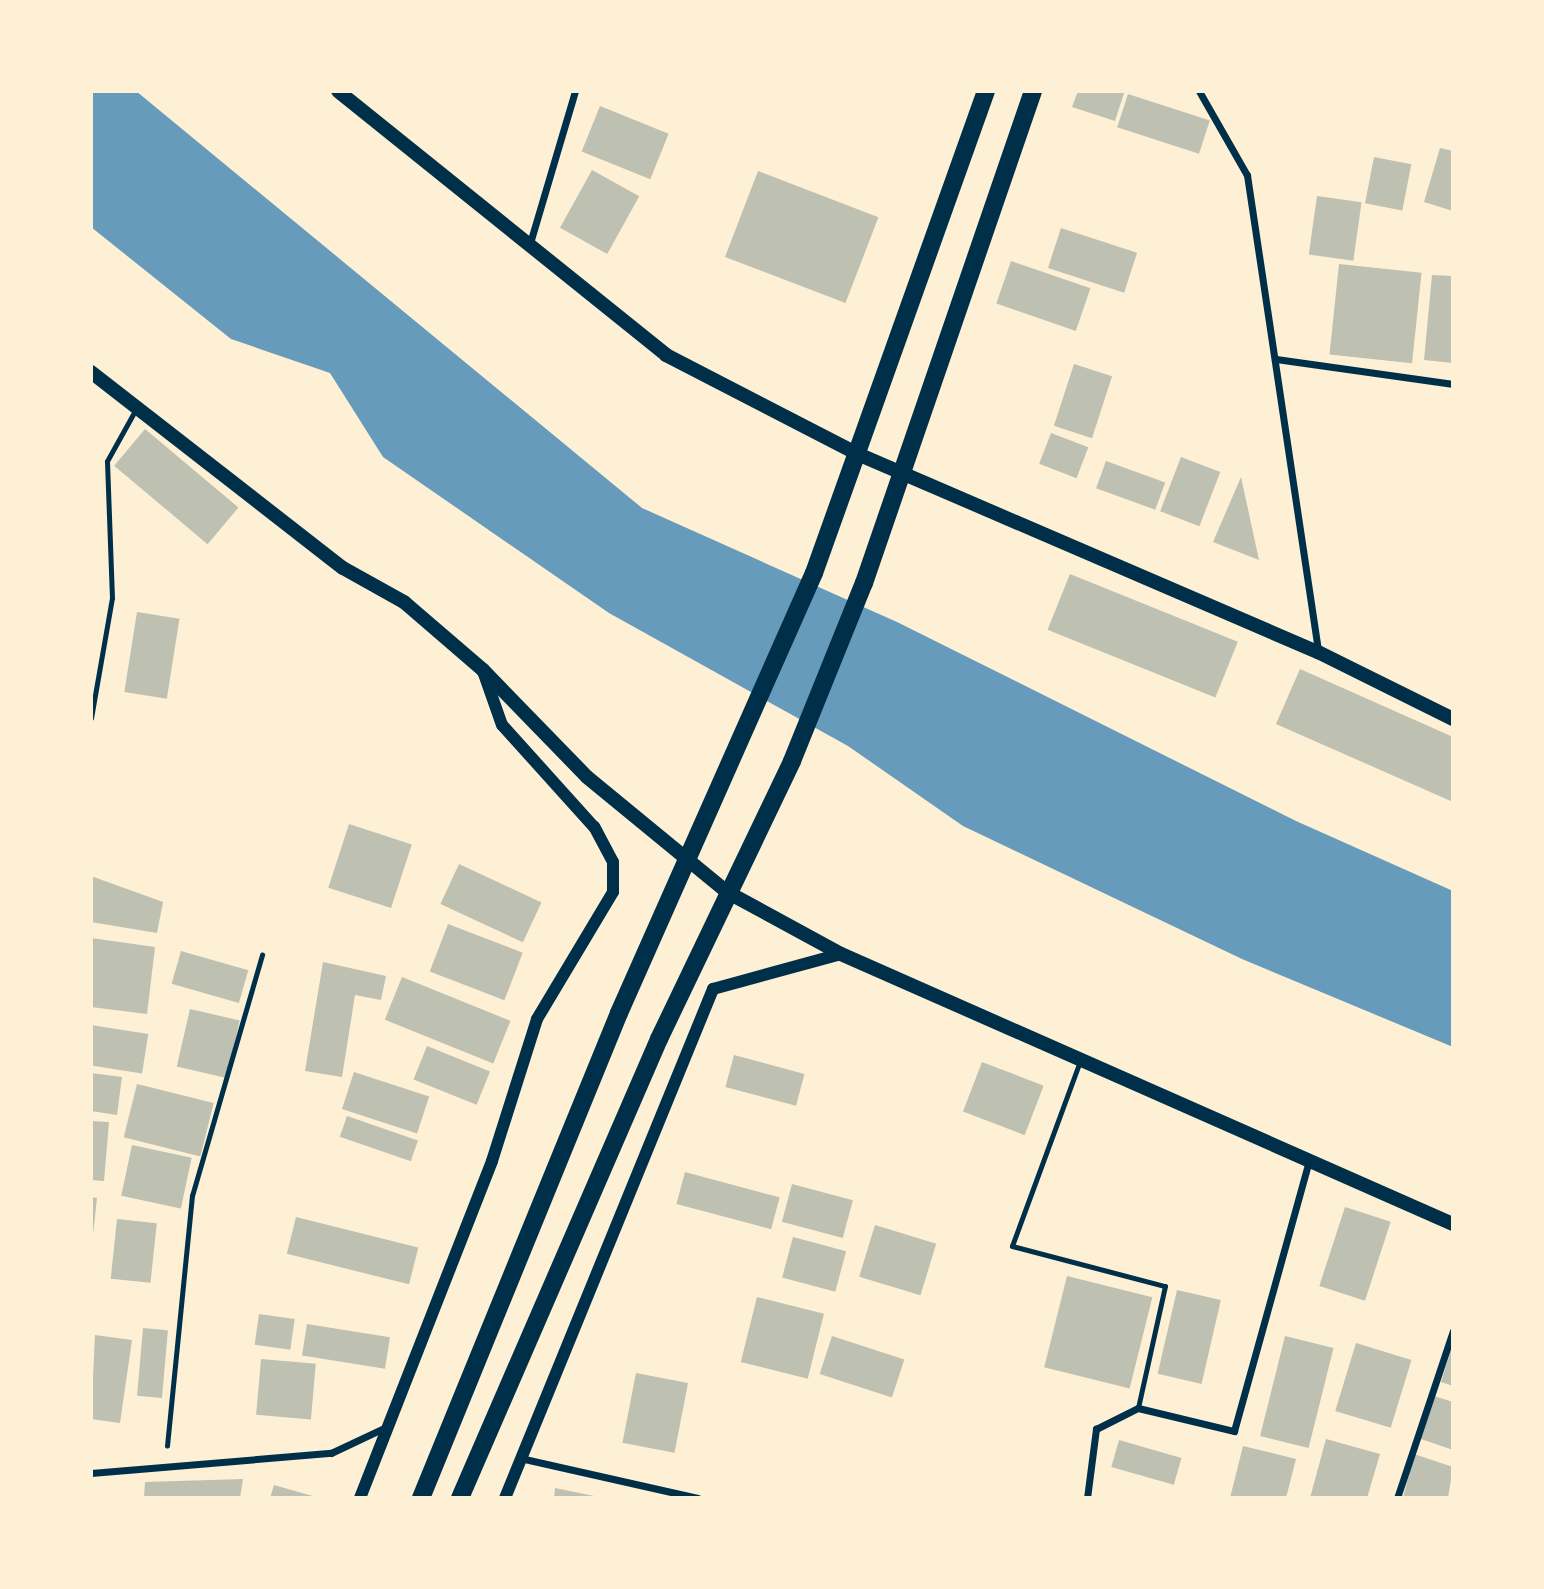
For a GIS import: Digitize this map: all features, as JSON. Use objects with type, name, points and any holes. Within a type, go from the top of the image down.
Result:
[{"type":"main road","points":[[338,91],[666,355],[860,455],[1318,652],[1453,719]]},
{"type":"main road","points":[[421,1498],[658,922],[741,741],[814,572],[860,455],[986,91]]},
{"type":"main road","points":[[460,1498],[706,937],[792,761],[864,583],[1034,91]]},
{"type":"main road","points":[[91,372],[343,568],[404,602],[483,670],[587,777],[727,892],[841,954],[1453,1224]]},
{"type":"street","points":[[530,243],[575,91]]},
{"type":"street","points":[[1199,91],[1247,175],[1318,652]]},
{"type":"street","points":[[1276,359],[1453,384]]},
{"type":"street","points":[[360,1498],[492,1161],[537,1019],[613,892],[613,862],[594,827],[502,725],[483,670]]},
{"type":"street","points":[[505,1498],[519,1458],[713,989],[841,954]]},
{"type":"street","points":[[1087,1498],[1096,1429],[1138,1408],[1234,1431],[1309,1160]]},
{"type":"street","points":[[1397,1498],[1453,1331]]},
{"type":"street","points":[[91,1473],[331,1453],[388,1426]]},
{"type":"street","points":[[519,1458],[698,1498]]},
{"type":"lane","points":[[91,718],[113,598],[107,461],[136,409]]},
{"type":"lane","points":[[1081,1058],[1012,1246],[1165,1286],[1138,1408]]},
{"type":"path","points":[[166,1467],[174,1328],[192,1196],[262,955]]},
{"type":"water","points":[[91,91],[136,91],[642,508],[897,622],[1296,821],[1453,891],[1453,1047],[1242,959],[963,826],[848,746],[609,613],[383,457],[330,373],[231,339],[91,227]]},
{"type":"building","points":[[1078,91],[1124,93],[1115,121],[1072,107]]},
{"type":"building","points":[[1128,94],[1210,121],[1199,154],[1117,127]]},
{"type":"building","points":[[600,106],[669,134],[650,179],[582,151]]},
{"type":"building","points":[[1440,148],[1453,151],[1453,211],[1424,202]]},
{"type":"building","points":[[1374,157],[1411,164],[1402,210],[1365,203]]},
{"type":"building","points":[[592,170],[639,196],[607,254],[560,228]]},
{"type":"building","points":[[758,171],[878,217],[845,303],[725,257]]},
{"type":"building","points":[[1317,196],[1362,202],[1353,261],[1309,254]]},
{"type":"building","points":[[1061,228],[1137,253],[1124,293],[1048,268]]},
{"type":"building","points":[[1011,261],[1090,288],[1076,331],[996,304]]},
{"type":"building","points":[[1339,264],[1422,273],[1412,363],[1329,355]]},
{"type":"building","points":[[1432,275],[1453,276],[1453,363],[1424,360]]},
{"type":"building","points":[[1074,364],[1112,376],[1092,438],[1054,426]]},
{"type":"building","points":[[145,429],[238,507],[208,544],[114,466]]},
{"type":"building","points":[[1051,433],[1088,447],[1077,478],[1039,464]]},
{"type":"building","points":[[1181,457],[1220,472],[1199,526],[1160,511]]},
{"type":"building","points":[[1106,461],[1165,483],[1155,510],[1096,488]]},
{"type":"building","points":[[1241,477],[1259,560],[1213,542]]},
{"type":"building","points":[[1070,574],[1238,642],[1215,697],[1048,630]]},
{"type":"building","points":[[137,612],[179,619],[167,699],[124,692]]},
{"type":"building","points":[[1300,669],[1453,737],[1453,802],[1276,724]]},
{"type":"building","points":[[349,824],[412,844],[391,908],[328,888]]},
{"type":"building","points":[[459,864],[541,902],[523,942],[440,904]]},
{"type":"building","points":[[91,876],[163,902],[157,933],[91,922]]},
{"type":"building","points":[[448,924],[523,953],[504,1000],[430,972]]},
{"type":"building","points":[[91,938],[155,947],[147,1014],[91,1007]]},
{"type":"building","points":[[181,951],[248,970],[239,1003],[172,984]]},
{"type":"building","points":[[323,962],[386,976],[381,1000],[355,995],[342,1077],[305,1071]]},
{"type":"building","points":[[402,977],[510,1021],[493,1063],[385,1020]]},
{"type":"building","points":[[190,1009],[240,1020],[226,1078],[177,1066]]},
{"type":"building","points":[[91,1025],[148,1034],[142,1074],[91,1065]]},
{"type":"building","points":[[427,1046],[490,1071],[477,1105],[414,1079]]},
{"type":"building","points":[[734,1055],[805,1074],[796,1106],[725,1087]]},
{"type":"building","points":[[982,1062],[1044,1086],[1025,1135],[963,1111]]},
{"type":"building","points":[[354,1072],[429,1096],[417,1134],[342,1109]]},
{"type":"building","points":[[91,1073],[122,1077],[117,1115],[91,1111]]},
{"type":"building","points":[[137,1084],[214,1103],[200,1156],[124,1137]]},
{"type":"building","points":[[347,1116],[418,1140],[411,1161],[340,1137]]},
{"type":"building","points":[[91,1121],[109,1122],[104,1181],[91,1180]]},
{"type":"building","points":[[132,1145],[192,1158],[181,1209],[121,1196]]},
{"type":"building","points":[[685,1172],[780,1197],[771,1229],[676,1204]]},
{"type":"building","points":[[792,1184],[853,1200],[843,1238],[782,1222]]},
{"type":"building","points":[[91,1197],[97,1198],[93,1235],[91,1235]]},
{"type":"building","points":[[1345,1207],[1391,1222],[1365,1301],[1319,1286]]},
{"type":"building","points":[[296,1217],[418,1247],[409,1284],[287,1254]]},
{"type":"building","points":[[117,1219],[157,1223],[151,1283],[111,1279]]},
{"type":"building","points":[[875,1225],[936,1244],[920,1295],[859,1277]]},
{"type":"building","points":[[793,1237],[846,1251],[835,1292],[782,1278]]},
{"type":"building","points":[[1067,1276],[1152,1297],[1130,1388],[1044,1367]]},
{"type":"building","points":[[1177,1290],[1221,1300],[1202,1384],[1158,1374]]},
{"type":"building","points":[[757,1297],[824,1314],[808,1379],[741,1362]]},
{"type":"building","points":[[259,1314],[295,1319],[290,1350],[255,1345]]},
{"type":"building","points":[[307,1324],[390,1337],[385,1369],[302,1356]]},
{"type":"building","points":[[143,1328],[168,1330],[162,1398],[137,1396]]},
{"type":"building","points":[[95,1335],[132,1340],[120,1423],[91,1419]]},
{"type":"building","points":[[832,1336],[904,1359],[892,1398],[820,1374]]},
{"type":"building","points":[[1285,1336],[1334,1348],[1309,1448],[1260,1436]]},
{"type":"building","points":[[1356,1343],[1411,1360],[1391,1428],[1335,1411]]},
{"type":"building","points":[[1453,1347],[1453,1386],[1441,1382]]},
{"type":"building","points":[[261,1359],[316,1364],[311,1420],[256,1415]]},
{"type":"building","points":[[636,1373],[688,1383],[674,1453],[622,1443]]},
{"type":"building","points":[[1434,1396],[1453,1402],[1453,1450],[1418,1438]]},
{"type":"building","points":[[1326,1439],[1380,1454],[1367,1498],[1310,1498]]},
{"type":"building","points":[[1119,1440],[1181,1458],[1174,1485],[1111,1467]]},
{"type":"building","points":[[1243,1446],[1296,1459],[1286,1498],[1230,1498]]},
{"type":"building","points":[[1414,1454],[1453,1467],[1448,1498],[1403,1498]]},
{"type":"building","points":[[243,1479],[240,1498],[144,1498],[145,1482]]},
{"type":"building","points":[[274,1485],[316,1497],[316,1498],[270,1498]]},
{"type":"building","points":[[555,1488],[599,1497],[599,1498],[554,1498]]}]
